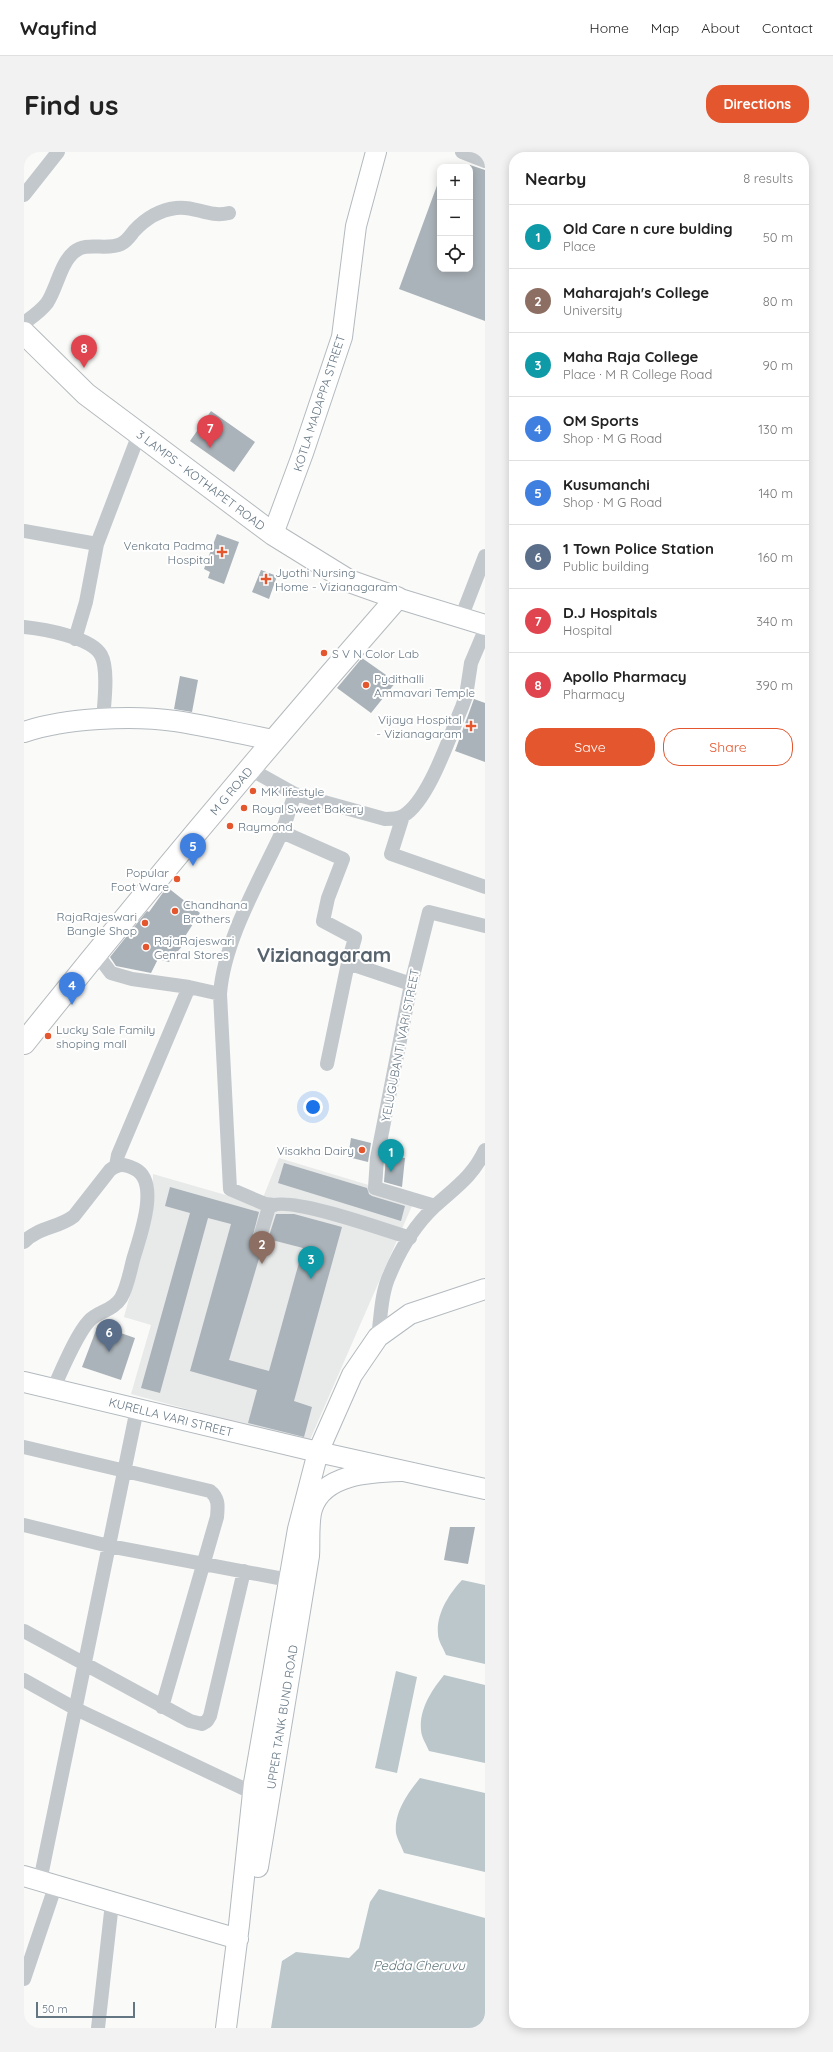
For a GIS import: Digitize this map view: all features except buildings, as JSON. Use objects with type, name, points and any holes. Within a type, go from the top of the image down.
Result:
[{"type":"main road","name":"3 LAMPS - KOTHAPET ROAD","points":[[24,333],[86,394],[273,534],[349,581],[397,598]]},
{"type":"main road","name":"M G ROAD","points":[[24,1043],[96,953],[274,740],[397,598]]},
{"type":"street","points":[[24,195],[58,152]]},
{"type":"street","name":"KOTLA MADAPPA STREET","points":[[273,534],[303,454],[342,338],[356,226],[376,152]]},
{"type":"street","points":[[462,152],[485,161]]},
{"type":"street","points":[[24,323],[47,303],[67,261],[74,252],[80,248],[110,247],[120,244],[127,240],[142,222],[156,214],[175,208],[197,210],[212,215],[229,213]]},
{"type":"street","points":[[75,639],[86,602],[96,544],[140,434]]},
{"type":"street","points":[[24,531],[96,544]]},
{"type":"street","points":[[461,618],[485,556]]},
{"type":"street","points":[[397,598],[485,625]]},
{"type":"street","points":[[24,626],[42,629],[85,642],[102,656],[105,670],[103,720]]},
{"type":"street","points":[[485,630],[471,663],[466,696],[462,707],[429,785],[404,816],[391,854],[485,887]]},
{"type":"street","points":[[24,732],[68,723],[118,719],[174,721],[274,740]]},
{"type":"street","points":[[250,769],[295,794],[385,819],[394,819],[404,816]]},
{"type":"street","points":[[295,794],[282,832],[251,896],[224,963],[220,994],[230,1189],[265,1204],[285,1204],[328,1212],[410,1238]]},
{"type":"street","points":[[282,832],[343,860],[328,898],[323,921],[355,938],[348,963],[327,1064]]},
{"type":"street","name":"YELUGUBANTI VARI STREET","points":[[435,1206],[375,1188],[377,1158],[411,984],[429,912],[485,926]]},
{"type":"street","points":[[96,953],[111,973],[132,979],[189,987],[220,994]]},
{"type":"street","points":[[348,963],[411,984]]},
{"type":"street","points":[[116,1166],[118,1156],[189,987]]},
{"type":"street","points":[[378,1337],[383,1300],[390,1275],[410,1238],[416,1228],[435,1206],[471,1174],[485,1150]]},
{"type":"street","points":[[24,1242],[36,1232],[68,1221],[74,1216],[110,1170],[116,1166],[120,1164],[133,1168],[140,1172],[145,1179],[147,1189],[144,1221],[121,1297],[110,1309],[88,1322],[53,1388]]},
{"type":"street","points":[[260,1237],[269,1207],[274,1205]]},
{"type":"street","name":"UPPER TANK BUND ROAD","points":[[226,2028],[238,1939],[252,1793],[298,1529],[318,1452],[352,1375],[378,1337],[410,1314],[485,1289]]},
{"type":"street","name":"KURELLA VARI STREET","points":[[24,1382],[403,1471]]},
{"type":"street","points":[[24,1979],[40,1881],[137,1409]]},
{"type":"street","points":[[24,1447],[210,1491],[215,1495],[218,1501],[217,1517],[162,1707]]},
{"type":"street","points":[[403,1471],[485,1489]]},
{"type":"street","name":"UPPER TANK BUND ROAD","points":[[233,2028],[309,1556],[312,1509],[324,1488],[348,1478],[373,1472],[403,1471]]},
{"type":"street","points":[[24,1525],[108,1546],[289,1580]]},
{"type":"street","points":[[24,1631],[162,1707],[198,1724],[207,1721],[210,1716],[244,1571]]},
{"type":"street","points":[[24,1680],[76,1709],[252,1793]]},
{"type":"street","points":[[40,1881],[238,1939]]},
{"type":"street","points":[[98,2028],[112,1903]]},
{"type":"shaded area","points":[[279,1158],[415,1199],[309,1442],[131,1394],[151,1325],[124,1317],[153,1211],[153,1174],[260,1205]]},
{"type":"water","points":[[462,1580],[485,1585],[485,1664],[446,1655],[439,1639],[438,1627],[441,1612],[448,1598]]},
{"type":"water","points":[[396,1671],[417,1677],[397,1773],[375,1768]]},
{"type":"water","points":[[444,1675],[485,1685],[485,1763],[429,1751],[421,1732],[422,1715],[427,1700]]},
{"type":"water","points":[[420,1778],[485,1793],[485,1872],[404,1853],[396,1833],[397,1818],[407,1796]]},
{"type":"water","name":"Pedda Cheruvu","points":[[379,1889],[485,1918],[485,2028],[271,2028],[282,1961],[296,1952],[349,1958],[359,1948],[370,1902]]},
{"type":"place","name":"Apollo Pharmacy","points":[[84,368]]},
{"type":"place","name":"D.J Hospitals","points":[[210,448]]},
{"type":"place","name":"Venkata Padma Hospital","points":[[222,552]]},
{"type":"place","name":"Jyothi Nursing Home - Vizianagaram","points":[[266,579]]},
{"type":"place","name":"S V N Color Lab","points":[[324,653]]},
{"type":"place","name":"Pydithalli Ammavari Temple","points":[[366,685]]},
{"type":"place","name":"Vijaya Hospital - Vizianagaram","points":[[471,726]]},
{"type":"place","name":"MK lifestyle","points":[[253,791]]},
{"type":"place","name":"Royal Sweet Bakery","points":[[244,808]]},
{"type":"place","name":"Raymond","points":[[230,826]]},
{"type":"place","name":"Kusumanchi","points":[[193,866]]},
{"type":"place","name":"Popular Foot Ware","points":[[177,879]]},
{"type":"place","name":"Chandhana Brothers","points":[[175,911]]},
{"type":"place","name":"RajaRajeswari Bangle Shop","points":[[145,923]]},
{"type":"place","name":"RajaRajeswari Genral Stores","points":[[146,947]]},
{"type":"place","name":"OM Sports","points":[[72,1005]]},
{"type":"place","name":"Lucky Sale Family shoping mall","points":[[48,1036]]},
{"type":"place","name":"Visakha Dairy","points":[[362,1150]]},
{"type":"place","name":"Old Care n cure bulding","points":[[391,1172]]},
{"type":"place","name":"Maharajah's College","points":[[262,1264]]},
{"type":"place","name":"Maha Raja College","points":[[311,1279]]},
{"type":"place","name":"1 Town Police Station","points":[[109,1352]]},
{"type":"district","name":"Vizianagaram","points":[[324,954]]}]
